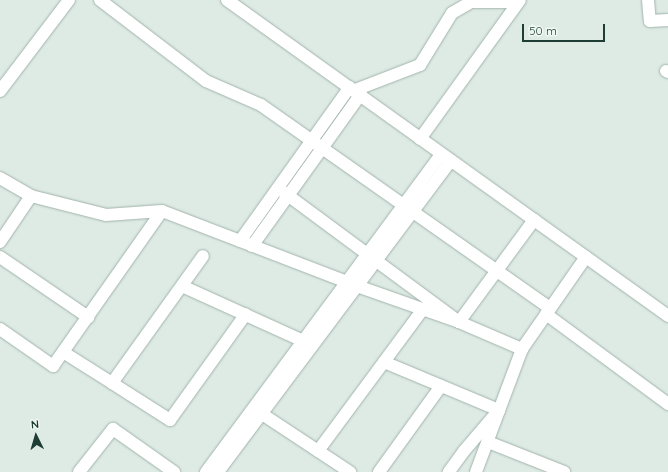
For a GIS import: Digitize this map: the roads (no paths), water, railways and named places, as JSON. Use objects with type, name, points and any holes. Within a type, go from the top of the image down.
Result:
[{"type":"street","points":[[0,91],[69,0]]},
{"type":"street","points":[[100,0],[206,81],[261,105],[497,270],[668,404]]},
{"type":"street","points":[[227,0],[356,90],[451,162],[668,316]]},
{"type":"street","points":[[648,0],[650,21],[668,20]]},
{"type":"street","points":[[240,241],[312,140],[356,90],[420,66],[452,13],[471,2],[519,1]]},
{"type":"street","points":[[420,138],[519,1]]},
{"type":"street","points":[[252,246],[323,147],[356,90]]},
{"type":"street","points":[[409,208],[441,154]]},
{"type":"street","points":[[206,472],[258,411],[409,208],[451,162]]},
{"type":"street","points":[[0,178],[31,196],[106,215],[162,211],[352,284],[459,322],[522,349]]},
{"type":"street","points":[[278,188],[459,322]]},
{"type":"street","points":[[0,242],[31,196]]},
{"type":"street","points":[[0,329],[53,366],[162,211]]},
{"type":"street","points":[[459,322],[534,220]]},
{"type":"street","points":[[112,383],[203,256]]},
{"type":"street","points":[[0,257],[88,317]]},
{"type":"street","points":[[476,472],[522,349],[586,257]]},
{"type":"street","points":[[182,286],[309,343]]},
{"type":"street","points":[[318,451],[423,309]]},
{"type":"street","points":[[63,352],[170,420],[246,314]]},
{"type":"street","points":[[384,362],[499,410]]},
{"type":"street","points":[[379,472],[441,386]]},
{"type":"street","points":[[449,472],[464,451],[499,410]]},
{"type":"street","points":[[258,411],[350,472]]},
{"type":"street","points":[[218,472],[258,411]]},
{"type":"street","points":[[79,472],[113,429],[174,472]]},
{"type":"street","points":[[488,442],[564,472]]}]
